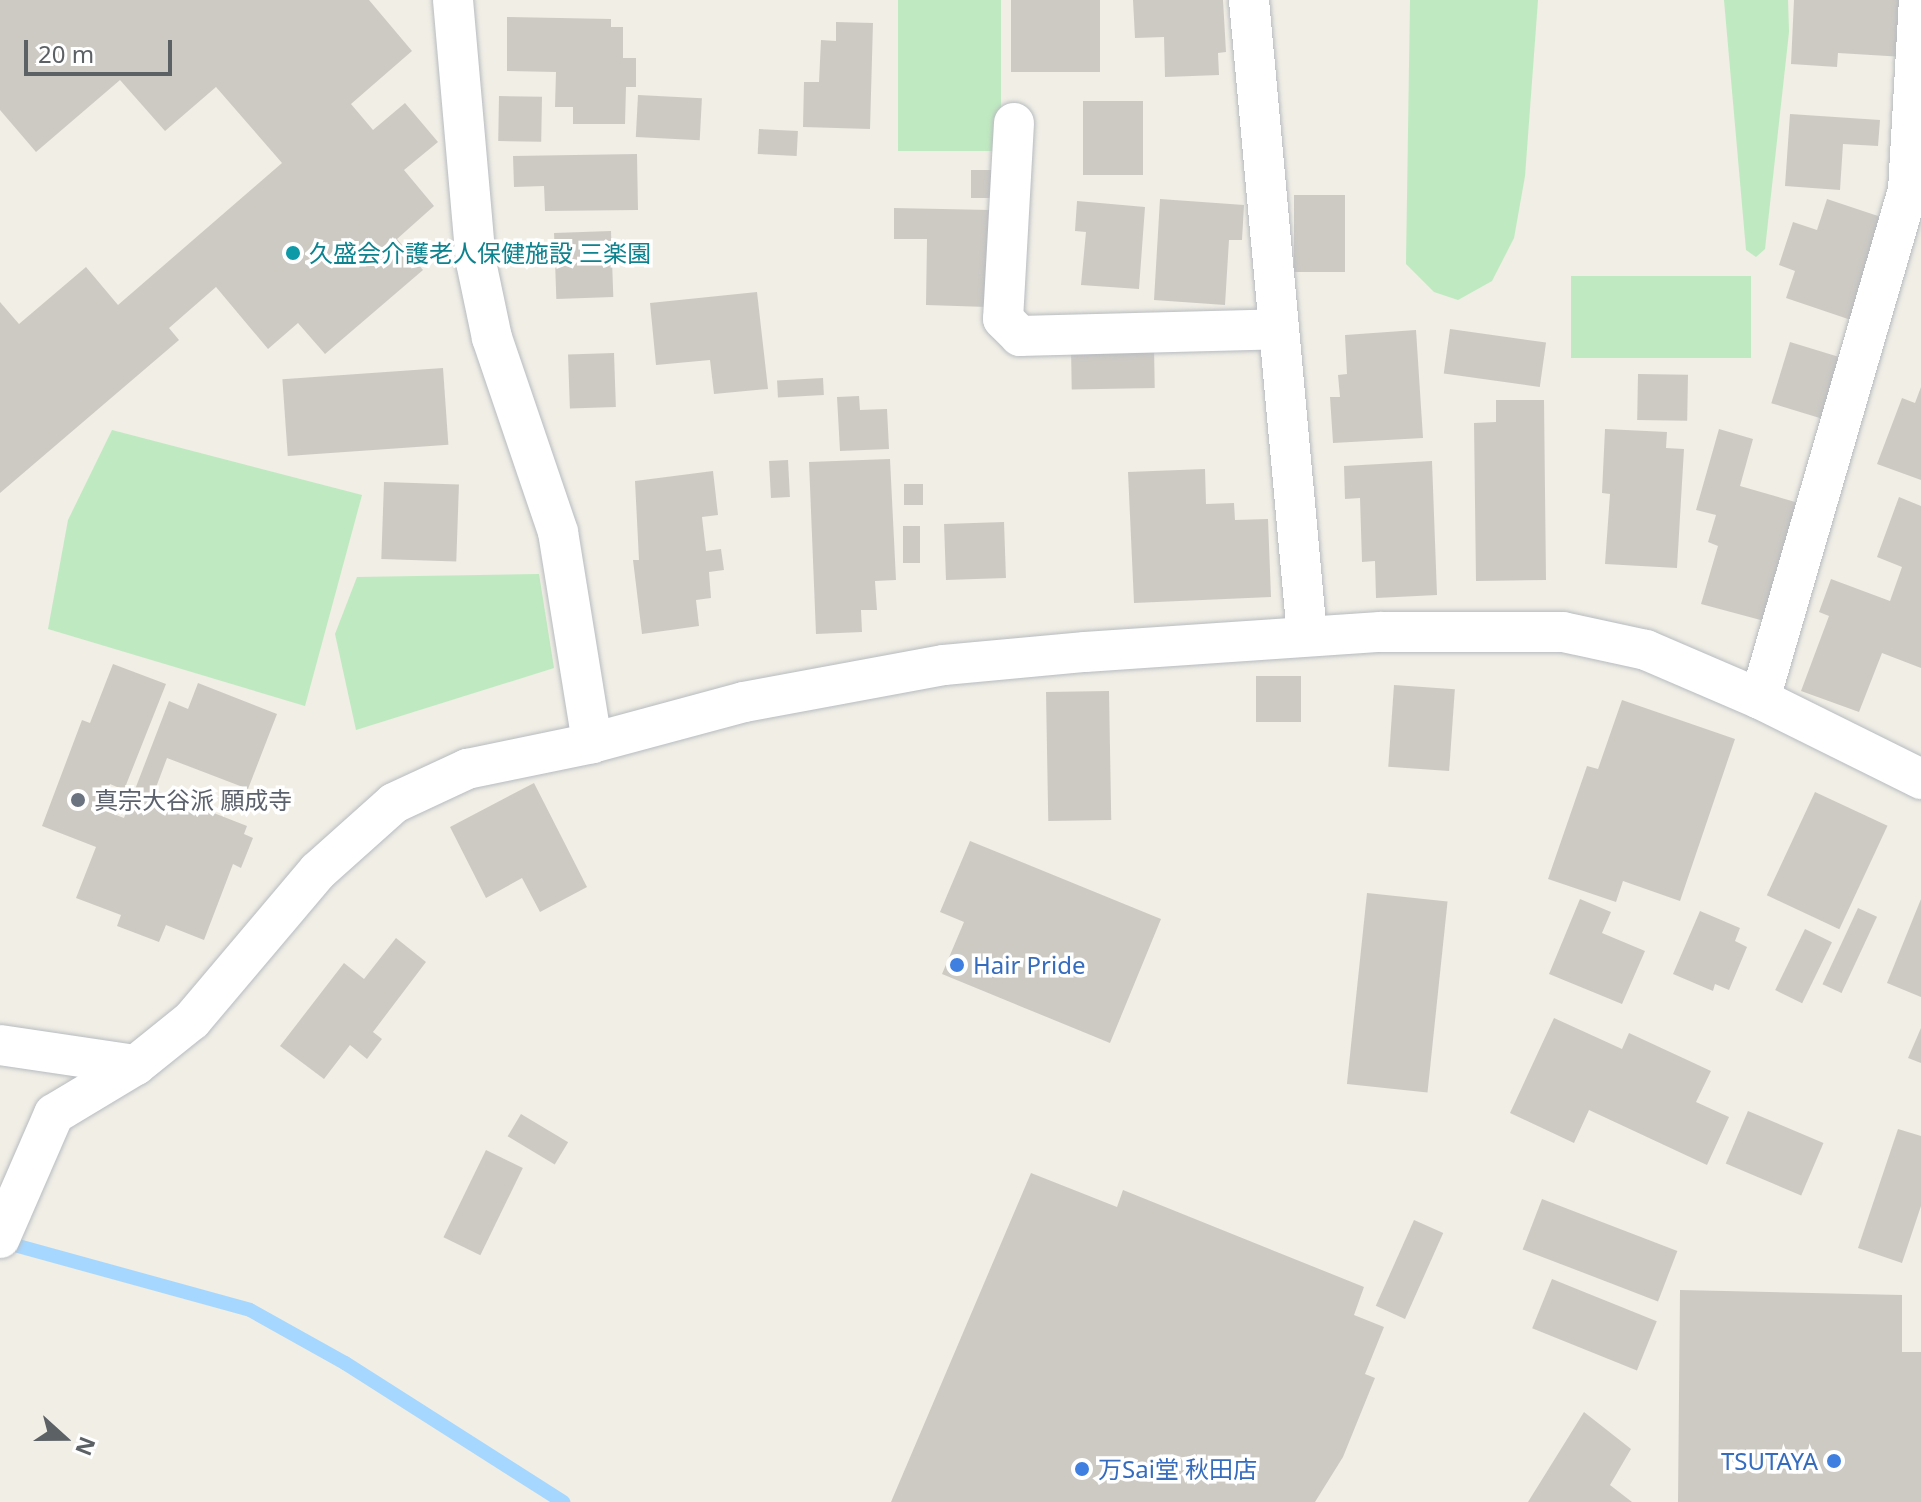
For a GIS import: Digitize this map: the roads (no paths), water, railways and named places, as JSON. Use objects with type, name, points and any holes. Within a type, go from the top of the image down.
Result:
[{"type":"street","points":[[453,0],[476,262],[492,338],[558,532],[592,743]]},
{"type":"street","points":[[1249,0],[1307,635]]},
{"type":"street","points":[[1760,699],[1908,190],[1919,0]]},
{"type":"street","points":[[1014,123],[1003,319],[1020,336],[1279,329]]},
{"type":"street","points":[[5,1228],[54,1114],[136,1065],[192,1020],[318,871],[394,803],[467,769],[592,743],[744,702],[944,665],[1307,635],[1563,632],[1646,650],[1760,699],[1921,779]]},
{"type":"street","points":[[0,1045],[136,1065]]},
{"type":"waterway","points":[[0,1241],[250,1310],[345,1363],[563,1502]]},
{"type":"place","name":"久盛会介護老人保健施設 三楽園","points":[[293,253]]},
{"type":"place","name":"真宗大谷派 願成寺","points":[[78,800]]},
{"type":"place","name":"Hair Pride","points":[[957,965]]},
{"type":"place","name":"TSUTAYA","points":[[1834,1461]]},
{"type":"place","name":"万Sai堂 秋田店","points":[[1082,1469]]}]
